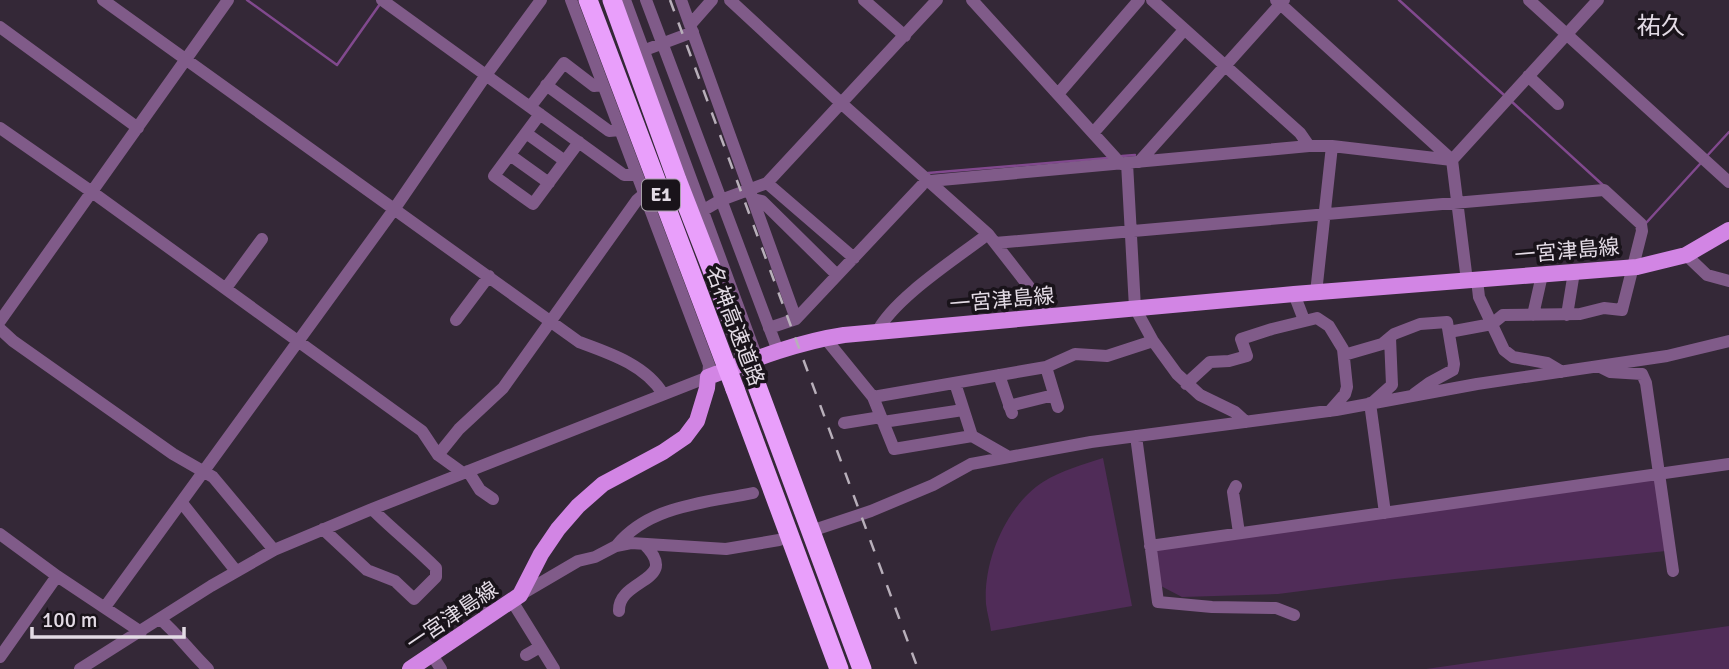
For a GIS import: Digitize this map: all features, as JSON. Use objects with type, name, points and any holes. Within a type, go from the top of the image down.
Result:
[{"type":"highway","name":"名神高速道路","points":[[588,0],[839,669]]},
{"type":"highway","name":"名神高速道路","points":[[612,0],[677,180],[862,669]]},
{"type":"main road","name":"一宮津島線","points":[[410,669],[437,662],[516,598],[558,529],[578,506],[603,484],[685,437],[697,421],[708,377],[778,351],[825,338],[877,332],[1294,294],[1633,267],[1666,262],[1686,255],[1729,230]]},
{"type":"street","points":[[103,0],[579,342],[624,359],[659,387],[663,394]]},
{"type":"street","points":[[0,321],[228,0]]},
{"type":"street","points":[[383,0],[624,176],[637,175]]},
{"type":"street","points":[[105,607],[395,208],[541,0]]},
{"type":"street","points":[[80,669],[274,550],[708,377],[709,365],[571,0]]},
{"type":"street","points":[[625,0],[757,358]]},
{"type":"street","points":[[646,0],[778,351]]},
{"type":"street","points":[[681,0],[796,319]]},
{"type":"street","points":[[597,69],[663,44],[691,29],[712,0]]},
{"type":"street","points":[[730,0],[991,238],[1044,306],[1046,316]]},
{"type":"street","points":[[864,0],[905,36]]},
{"type":"street","points":[[702,211],[721,200],[752,195],[768,183],[937,0]]},
{"type":"street","points":[[972,0],[1094,132],[1129,163]]},
{"type":"street","points":[[1058,94],[1139,0]]},
{"type":"street","points":[[1152,0],[1300,133],[1309,146]]},
{"type":"street","points":[[1529,0],[1729,182]]},
{"type":"street","points":[[1452,160],[1598,0]]},
{"type":"street","points":[[1246,422],[1235,412],[1200,396],[1186,384],[1153,341],[1135,308],[1129,163],[1224,67],[1280,1],[1452,160],[1472,280],[1504,350],[1513,357],[1547,363],[1562,372]]},
{"type":"street","points":[[0,27],[138,128]]},
{"type":"street","points":[[1094,132],[1184,30]]},
{"type":"street","points":[[579,142],[533,204],[494,176],[526,133],[546,85],[564,63],[594,86],[603,85]]},
{"type":"street","points":[[1528,76],[1558,104]]},
{"type":"street","points":[[546,85],[609,131],[620,130]]},
{"type":"street","points":[[0,128],[422,430],[438,456],[466,472],[480,490],[493,499]]},
{"type":"street","points":[[526,133],[565,161]]},
{"type":"street","points":[[769,328],[796,319],[925,183],[930,181],[1309,146],[1332,146],[1452,160]]},
{"type":"street","points":[[1316,293],[1332,146]]},
{"type":"street","points":[[510,155],[549,183]]},
{"type":"street","points":[[768,183],[854,258]]},
{"type":"street","points":[[877,332],[881,323],[902,301],[991,238],[1130,231],[1604,190],[1641,223],[1642,231],[1622,310],[1604,308],[1567,314],[1522,305]]},
{"type":"street","points":[[438,456],[459,429],[503,388],[637,200],[644,194]]},
{"type":"street","points":[[752,195],[762,201],[838,275]]},
{"type":"street","points":[[226,288],[262,239]]},
{"type":"street","points":[[1686,255],[1707,275],[1729,281]]},
{"type":"street","points":[[1567,314],[1574,272]]},
{"type":"street","points":[[1534,309],[1542,275]]},
{"type":"street","points":[[456,320],[489,276]]},
{"type":"street","points":[[1294,294],[1304,320]]},
{"type":"street","points":[[1449,332],[1492,324],[1503,314],[1534,309]]},
{"type":"street","points":[[1186,384],[1210,362],[1247,356],[1241,339],[1317,318],[1324,322],[1343,349],[1344,355],[1347,387],[1345,394],[1330,411]]},
{"type":"street","points":[[1344,355],[1382,344],[1394,334],[1420,324],[1447,322],[1454,364],[1452,370],[1412,396]]},
{"type":"street","points":[[0,329],[13,341],[173,454],[214,477],[274,550]]},
{"type":"street","points":[[825,338],[873,397],[894,449],[972,436],[1007,456]]},
{"type":"street","points":[[1371,403],[1392,385],[1390,338]]},
{"type":"street","points":[[873,397],[1046,367],[1075,354],[1107,356],[1153,341]]},
{"type":"street","points":[[820,528],[933,485],[971,464],[1007,456],[1330,411],[1667,356],[1729,341]]},
{"type":"street","points":[[999,375],[1010,410],[1056,401],[1046,367]]},
{"type":"street","points":[[1599,367],[1610,372],[1642,374],[1646,383],[1673,571]]},
{"type":"street","points":[[955,383],[972,436]]},
{"type":"street","points":[[1371,403],[1385,513]]},
{"type":"street","points":[[844,423],[963,410]]},
{"type":"street","points":[[1136,436],[1158,601],[1212,607],[1276,608],[1294,615]]},
{"type":"street","points":[[1150,546],[1729,464]]},
{"type":"street","points":[[1236,486],[1233,492],[1239,533]]},
{"type":"street","points":[[616,546],[651,517],[671,509],[753,494]]},
{"type":"street","points":[[181,503],[236,571]]},
{"type":"street","points":[[323,529],[367,570],[395,581],[414,599],[436,577],[436,568],[372,509]]},
{"type":"street","points":[[0,534],[141,632]]},
{"type":"street","points":[[554,669],[516,598],[578,561],[631,543],[726,549],[779,540]]},
{"type":"street","points":[[619,611],[619,601],[624,594],[650,578],[655,571],[651,551],[644,544]]},
{"type":"street","points":[[0,657],[4,641],[57,576]]},
{"type":"street","points":[[480,602],[491,616]]},
{"type":"street","points":[[160,619],[208,669]]},
{"type":"street","points":[[526,655],[540,647]]},
{"type":"shaded area","points":[[1103,458],[1132,606],[991,631],[986,604],[988,570],[1008,520],[1018,505],[1043,482]]},
{"type":"shaded area","points":[[1657,477],[1666,551],[1278,594],[1182,597],[1159,585],[1153,548]]},
{"type":"shaded area","points":[[1729,626],[1729,669],[1426,669]]},
{"type":"waterway","points":[[247,0],[337,65],[380,4]]},
{"type":"waterway","points":[[1399,0],[1504,95]]},
{"type":"waterway","points":[[1511,101],[1604,186]]},
{"type":"waterway","points":[[1706,157],[1729,132]]},
{"type":"waterway","points":[[1122,156],[1135,155]]},
{"type":"waterway","points":[[928,173],[1108,158]]},
{"type":"waterway","points":[[1646,223],[1700,164]]},
{"type":"railway","points":[[670,0],[918,669]]},
{"type":"district","name":"祐久","points":[[1661,26]]}]
